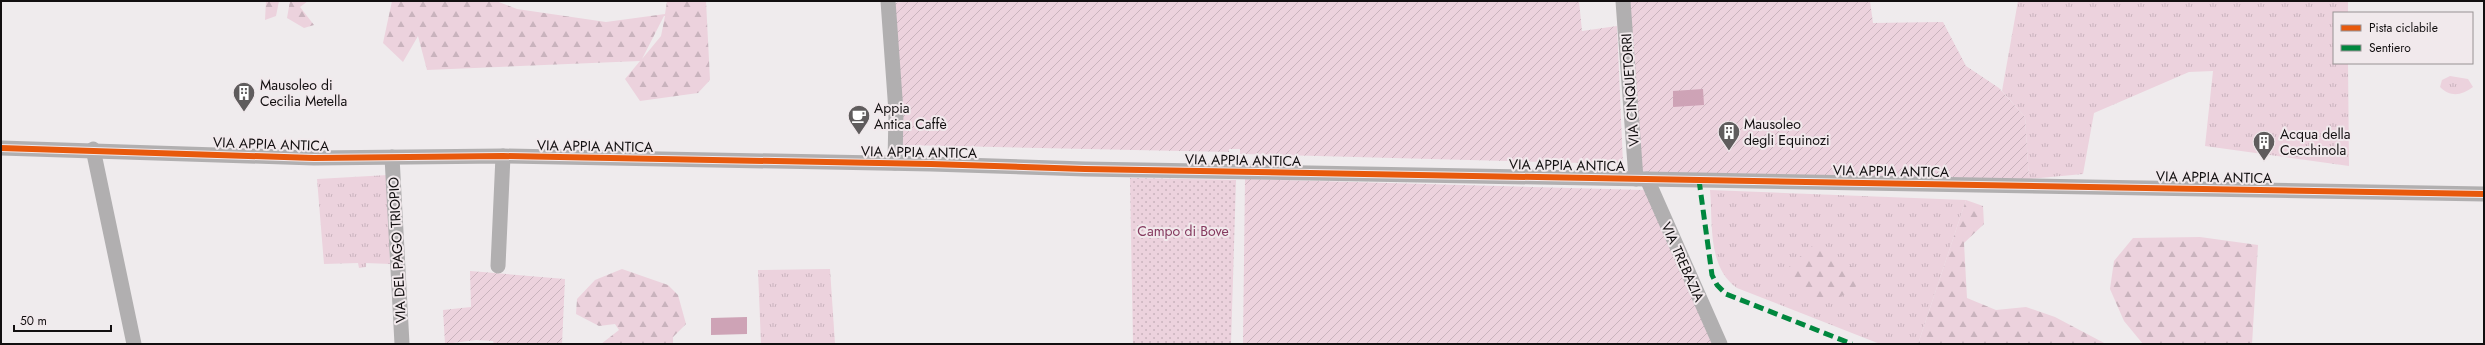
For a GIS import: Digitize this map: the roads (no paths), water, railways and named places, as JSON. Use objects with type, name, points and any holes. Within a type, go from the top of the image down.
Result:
[{"type":"street","points":[[888,1],[896,118],[895,163]]},
{"type":"street","name":"VIA CINQUETORRI","points":[[1623,1],[1642,179]]},
{"type":"street","name":"VIA APPIA ANTICA","points":[[1,148],[93,149],[314,158],[502,156],[895,163],[1058,169],[2484,194]]},
{"type":"street","points":[[93,149],[134,344]]},
{"type":"street","points":[[498,266],[502,156]]},
{"type":"street","name":"VIA DEL PAGO TRIOPIO","points":[[392,157],[402,344]]},
{"type":"street","name":"VIA TREBAZIA","points":[[1642,179],[1720,344]]},
{"type":"place","name":"Mausoleo di Cecilia Metella","points":[[244,112]]},
{"type":"place","name":"Appia Antica Caffè","points":[[859,136]]},
{"type":"place","name":"Mausoleo degli Equinozi","points":[[1729,152]]},
{"type":"place","name":"Acqua della Cecchinola","points":[[2264,162]]},
{"type":"park label","name":"Campo di Bove","points":[[1183,231]]}]
